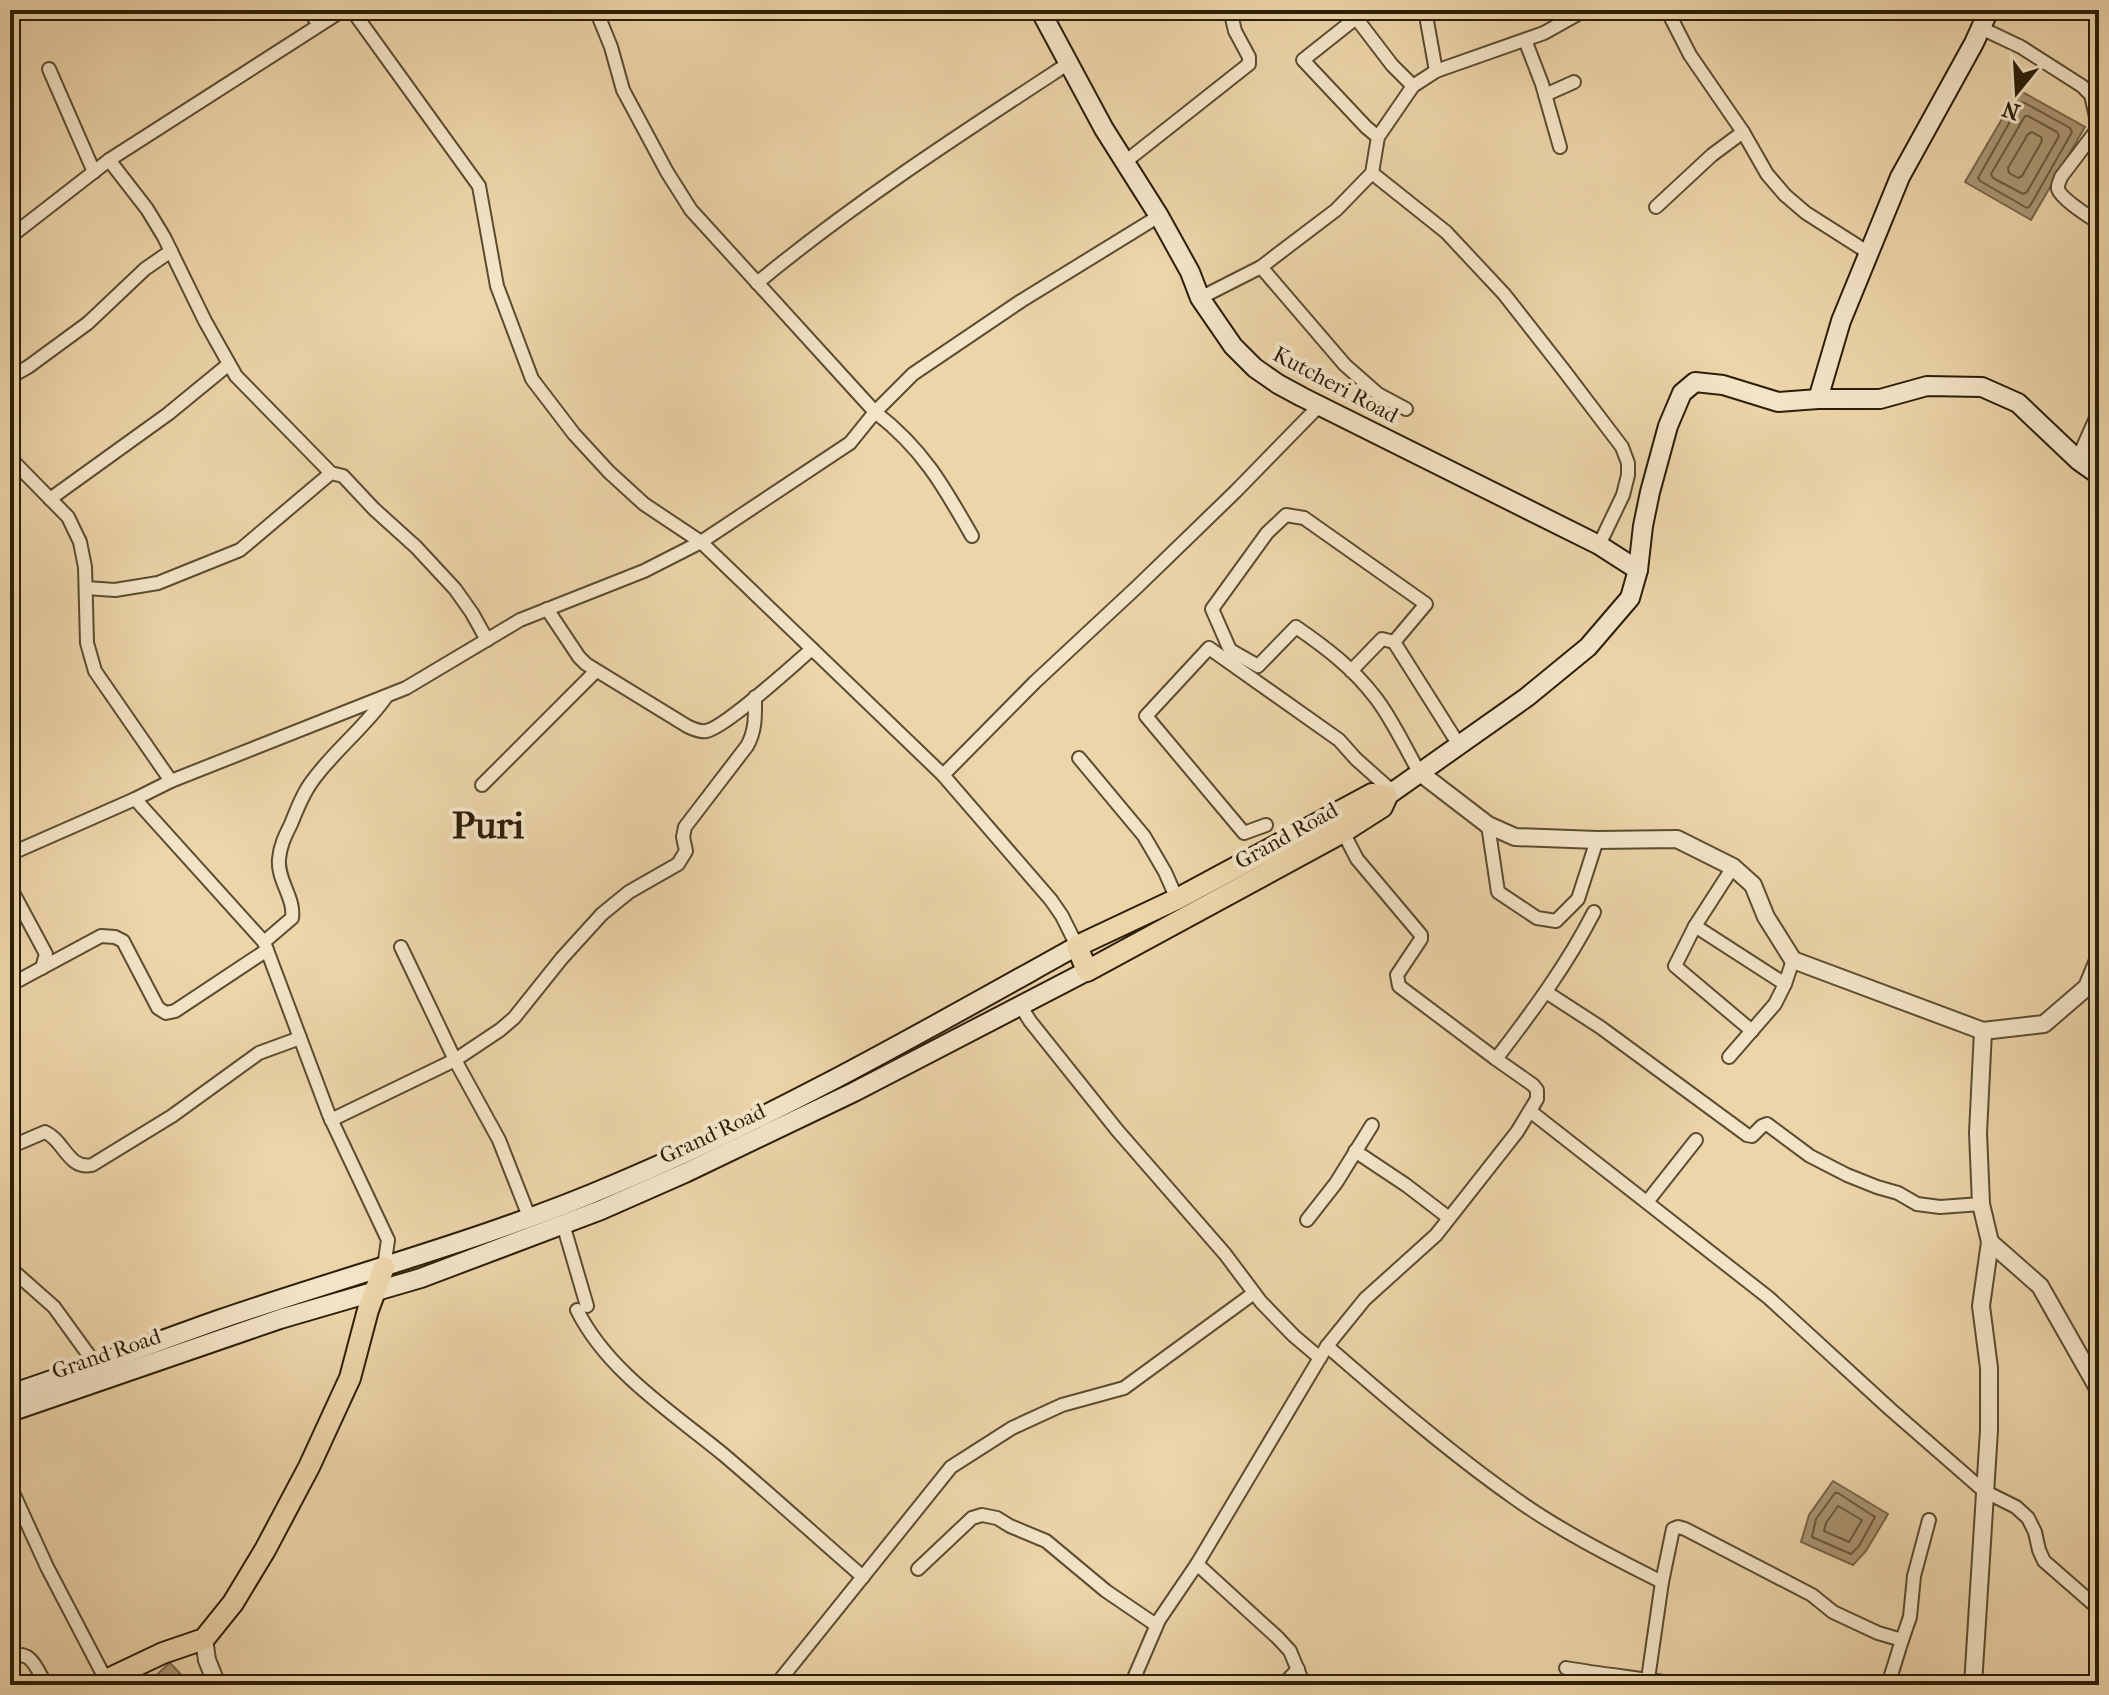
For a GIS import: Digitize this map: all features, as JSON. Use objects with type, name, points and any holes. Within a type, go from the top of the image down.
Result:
[{"type":"main road","name":"Kutcheri Road","points":[[1040,10],[1125,162],[1159,216],[1190,272],[1200,298],[1233,346],[1255,368],[1319,406],[1599,545],[1638,570]]},
{"type":"main road","points":[[1989,10],[1900,177],[1841,321],[1818,399],[1880,399],[1927,386],[1982,387],[2018,403],[2079,461],[2099,475]]},
{"type":"main road","name":"Grand Road","points":[[10,1412],[280,1319],[421,1278],[671,1179],[854,1092],[1087,971],[1343,832],[1382,807],[1390,794],[1419,772],[1527,697],[1588,647],[1630,598],[1638,570],[1650,492],[1668,426],[1682,393],[1695,382],[1723,385],[1778,402],[1818,399]]},
{"type":"main road","name":"Grand Road","points":[[10,1394],[221,1319],[530,1219],[616,1184],[730,1133],[867,1062],[1077,946],[1177,899],[1372,794],[1390,794]]},
{"type":"main road","points":[[1077,946],[1087,971]]},
{"type":"main road","points":[[103,1683],[163,1653],[204,1639],[241,1590],[309,1467],[350,1378],[368,1310],[384,1267]]},
{"type":"street","points":[[308,10],[319,24]]},
{"type":"street","points":[[10,237],[109,160],[343,10]]},
{"type":"street","points":[[352,10],[479,186],[497,286],[532,379],[574,434],[644,504],[701,542],[943,775],[1051,900],[1077,946]]},
{"type":"street","points":[[596,10],[623,90],[691,210],[875,412],[905,437],[928,463],[972,536]]},
{"type":"street","points":[[1125,162],[1249,64],[1230,10]]},
{"type":"street","points":[[1425,10],[1436,71]]},
{"type":"street","points":[[1200,298],[1261,267],[1336,210],[1372,173],[1378,137],[1413,86],[1436,71],[1544,33],[1585,10]]},
{"type":"street","points":[[1667,10],[1690,55],[1743,132],[1767,174],[1806,213],[1869,253]]},
{"type":"street","points":[[1378,137],[1303,60],[1353,14],[1392,65],[1413,86]]},
{"type":"street","points":[[1981,28],[2021,47],[2091,95],[2099,124],[2061,177],[2058,190],[2099,223]]},
{"type":"street","points":[[1525,40],[1560,147]]},
{"type":"street","points":[[757,283],[806,242],[904,171],[1069,63]]},
{"type":"street","points":[[49,69],[94,172]]},
{"type":"street","points":[[1545,95],[1574,82]]},
{"type":"street","points":[[1656,207],[1712,155],[1743,132]]},
{"type":"street","points":[[109,160],[147,209],[236,376],[331,473],[343,476],[416,547],[455,589],[487,640]]},
{"type":"street","points":[[1372,173],[1446,232],[1504,294],[1622,447],[1628,463],[1628,475],[1623,495],[1599,545]]},
{"type":"street","points":[[10,854],[171,781],[406,688],[520,620],[644,571],[701,542],[850,443],[875,412],[913,374],[1021,301],[1159,216]]},
{"type":"street","points":[[10,377],[88,323],[145,269],[171,251]]},
{"type":"street","points":[[1261,267],[1345,365],[1378,394],[1406,409]]},
{"type":"street","points":[[50,499],[168,414],[229,364]]},
{"type":"street","points":[[943,775],[1319,406]]},
{"type":"street","points":[[2079,461],[2099,416]]},
{"type":"street","points":[[10,458],[68,517],[80,542],[85,567],[87,643],[95,671],[171,781]]},
{"type":"street","points":[[86,588],[115,590],[158,583],[240,550],[331,473]]},
{"type":"street","points":[[1394,642],[1426,604],[1304,518],[1286,515],[1267,533],[1212,609],[1230,650],[1258,666],[1296,627],[1335,654],[1376,697],[1419,772],[1488,825],[1515,837],[1677,839],[1733,867],[1753,885],[1766,917],[1793,960],[1983,1031],[2044,1024],[2093,989],[2099,958]]},
{"type":"street","points":[[547,609],[579,657],[596,671],[698,731],[705,732],[715,727],[812,649]]},
{"type":"street","points":[[1351,671],[1382,639],[1394,642],[1459,745]]},
{"type":"street","points":[[1266,825],[1244,833],[1146,716],[1209,648],[1339,740],[1390,794]]},
{"type":"street","points":[[482,785],[596,671]]},
{"type":"street","points":[[10,985],[101,936],[115,937],[123,941],[158,1008],[166,1013],[175,1011],[266,946],[292,918],[293,910],[278,863],[280,847],[298,807],[312,781],[387,696]]},
{"type":"street","points":[[331,1120],[455,1060],[481,1044],[514,1018],[562,958],[616,901],[678,864],[686,851],[683,837],[685,827],[753,734],[755,697]]},
{"type":"street","points":[[1079,758],[1144,836],[1177,899]]},
{"type":"street","points":[[135,799],[266,946],[331,1120],[388,1240],[384,1267]]},
{"type":"street","points":[[1488,825],[1498,892],[1537,918],[1556,921],[1578,899],[1597,840]]},
{"type":"street","points":[[1131,1685],[1156,1625],[1197,1564],[1327,1346],[1365,1299],[1436,1235],[1517,1132],[1537,1099],[1537,1090],[1533,1085],[1399,986],[1397,975],[1421,935],[1357,859],[1343,832]]},
{"type":"street","points":[[1733,867],[1695,926],[1675,966],[1752,1031]]},
{"type":"street","points":[[10,887],[46,954],[42,968]]},
{"type":"street","points":[[1496,1059],[1546,992],[1594,912]]},
{"type":"street","points":[[1695,926],[1785,984]]},
{"type":"street","points":[[401,947],[455,1060],[499,1140],[530,1219]]},
{"type":"street","points":[[1729,1057],[1775,1004],[1793,960]]},
{"type":"street","points":[[1546,992],[1600,1027],[1747,1135],[1752,1136],[1767,1124],[1810,1156],[1917,1204],[1940,1207],[1981,1204]]},
{"type":"street","points":[[1020,1005],[1109,1120],[1205,1230],[1254,1293],[1279,1321],[1320,1358]]},
{"type":"street","points":[[1973,1685],[1989,1430],[1989,1368],[1981,1306],[1990,1242],[1981,1204],[1978,1133],[1983,1031]]},
{"type":"street","points":[[10,1147],[45,1132],[56,1139],[78,1164],[84,1167],[92,1165],[172,1116],[259,1053],[300,1038]]},
{"type":"street","points":[[1530,1111],[1769,1298],[1984,1491],[2016,1507],[2028,1518],[2044,1561],[2099,1609]]},
{"type":"street","points":[[1307,1220],[1336,1183],[1372,1125]]},
{"type":"street","points":[[1647,1202],[1696,1140]]},
{"type":"street","points":[[1355,1151],[1449,1218]]},
{"type":"street","points":[[563,1224],[589,1333],[604,1353],[863,1577]]},
{"type":"street","points":[[1990,1242],[2040,1286],[2099,1390]]},
{"type":"street","points":[[10,1268],[54,1307],[96,1365]]},
{"type":"street","points":[[776,1685],[951,1467],[1012,1428],[1062,1405],[1124,1388],[1254,1293]]},
{"type":"street","points":[[1327,1346],[1398,1407],[1516,1499],[1662,1582]]},
{"type":"street","points":[[10,1486],[103,1683]]},
{"type":"street","points":[[918,1569],[972,1518],[982,1515],[997,1518],[1046,1541],[1106,1591],[1156,1625]]},
{"type":"street","points":[[1888,1685],[1910,1617],[1914,1576],[1929,1520]]},
{"type":"street","points":[[1648,1679],[1662,1582],[1673,1529],[1678,1527],[1812,1595],[1833,1612],[1878,1633],[1902,1640]]},
{"type":"street","points":[[1197,1564],[1290,1651],[1304,1685]]},
{"type":"street","points":[[204,1639],[207,1660],[217,1685]]},
{"type":"street","points":[[10,1658],[24,1655],[30,1659],[46,1685]]},
{"type":"street","points":[[1566,1668],[1614,1681],[1648,1679],[1682,1685]]},
{"type":"street","points":[[1283,1685],[1298,1669]]},
{"type":"water","points":[[2019,90],[2085,127],[2031,220],[1965,182]]},
{"type":"water","points":[[1833,1481],[1888,1514],[1866,1551],[1853,1565],[1801,1542],[1809,1515]]},
{"type":"water","points":[[170,1663],[191,1685],[145,1685]]},
{"type":"district","name":"Puri","points":[[488,825]]}]
